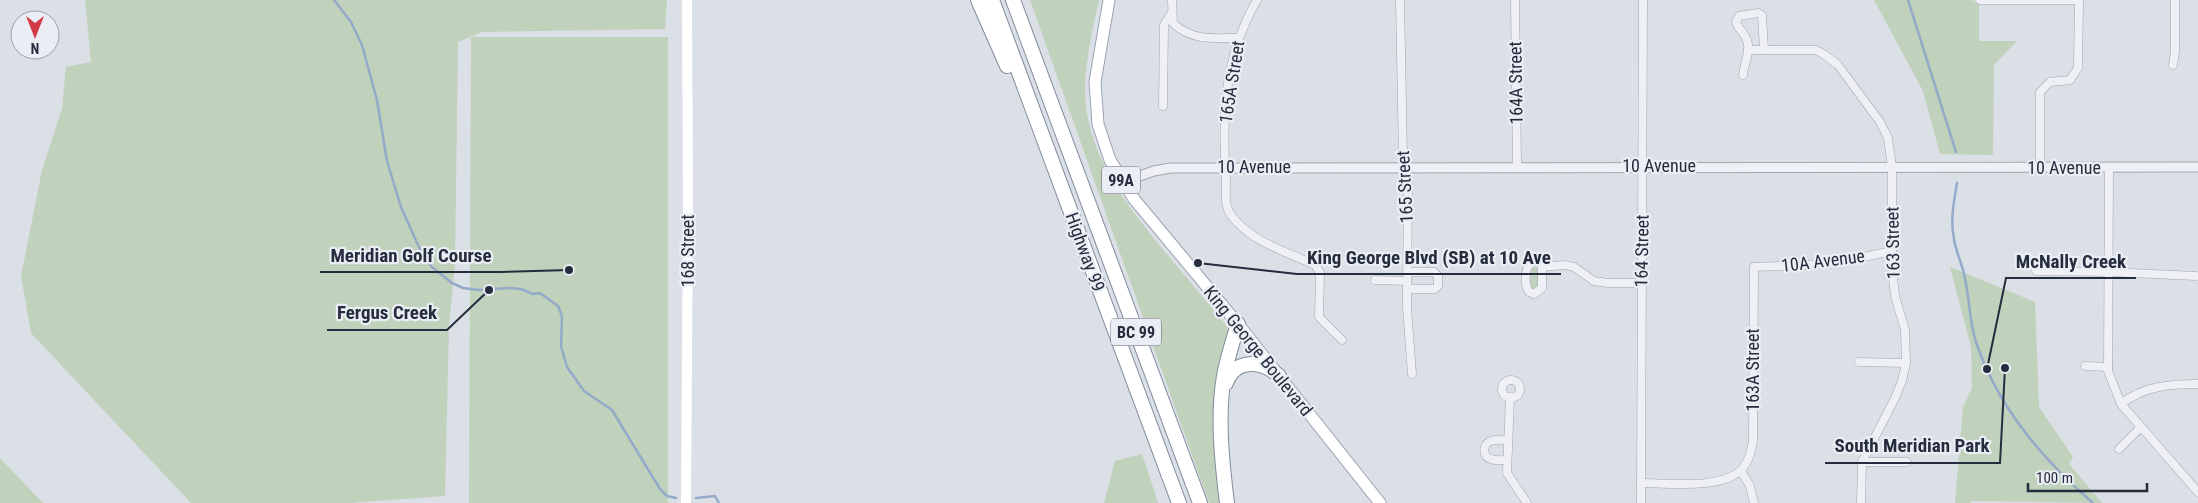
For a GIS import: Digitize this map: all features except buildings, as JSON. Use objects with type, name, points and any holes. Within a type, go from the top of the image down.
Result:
[{"type":"highway","points":[[978,0],[1076,226]]},
{"type":"highway","name":"Highway 99","points":[[992,0],[1179,503]]},
{"type":"highway","name":"Highway 99","points":[[1013,0],[1200,503]]},
{"type":"highway","points":[[1019,0],[1072,161]]},
{"type":"highway","points":[[1227,503],[1223,469],[1222,403],[1224,377],[1238,324]]},
{"type":"highway","points":[[1222,403],[1227,379],[1234,369],[1241,365],[1247,363],[1261,365],[1279,376]]},
{"type":"main road","name":"168 Street","points":[[686,503],[687,0]]},
{"type":"main road","name":"King George Boulevard","points":[[1109,0],[1095,82],[1095,107],[1103,143],[1110,160],[1122,182],[1380,503]]},
{"type":"street","points":[[1172,0],[1173,23],[1182,32],[1198,37],[1238,38]]},
{"type":"street","name":"165A Street","points":[[1257,0],[1238,38],[1232,58],[1225,104],[1224,168],[1226,200],[1231,214],[1250,235],[1315,265],[1320,273],[1319,317],[1342,340]]},
{"type":"street","name":"165 Street","points":[[1400,0],[1403,157],[1408,179],[1407,272],[1412,374]]},
{"type":"street","name":"164A Street","points":[[1515,0],[1517,166]]},
{"type":"street","name":"164 Street","points":[[1641,503],[1643,0]]},
{"type":"street","points":[[1980,0],[2079,0],[2078,68],[2070,80],[2050,82],[2040,92],[2040,168]]},
{"type":"street","points":[[2173,65],[2175,52],[2175,0]]},
{"type":"street","points":[[1163,106],[1164,25],[1172,12]]},
{"type":"street","points":[[1743,75],[1744,66],[1748,58],[1748,50],[1746,37],[1736,22],[1739,16],[1758,13],[1762,16],[1764,50]]},
{"type":"street","name":"163 Street","points":[[1748,50],[1816,50],[1834,61],[1883,126],[1888,138],[1892,168],[1893,282],[1906,330],[1906,363],[1902,381],[1895,398],[1862,462],[1861,503]]},
{"type":"street","name":"10 Avenue","points":[[1122,182],[1154,170],[1170,168],[1517,166],[2198,168]]},
{"type":"street","points":[[2109,168],[2108,367],[2121,404],[2198,492]]},
{"type":"street","name":"10A Avenue","points":[[1754,267],[1829,264],[1892,251]]},
{"type":"street","points":[[1542,267],[1565,264],[1574,266],[1594,280],[1608,284],[1642,284]]},
{"type":"street","name":"163A Street","points":[[1741,470],[1750,457],[1753,441],[1754,267]]},
{"type":"street","points":[[2036,271],[2196,276]]},
{"type":"street","points":[[1375,280],[1435,289],[1438,286],[1438,276],[1434,272],[1407,272]]},
{"type":"street","points":[[1859,362],[1906,363]]},
{"type":"street","points":[[2085,366],[2108,367]]},
{"type":"street","points":[[2121,404],[2133,395],[2149,389],[2166,385],[2198,384]]},
{"type":"street","points":[[1510,397],[1507,474],[1527,503]]},
{"type":"street","points":[[2119,449],[2141,427]]},
{"type":"street","points":[[1508,440],[1491,441],[1486,444],[1484,450],[1486,456],[1490,459],[1508,460]]},
{"type":"street","points":[[1862,462],[1908,462]]},
{"type":"street","points":[[1641,483],[1712,483],[1727,480],[1741,470],[1750,486],[1754,503]]},
{"type":"green space","points":[[85,0],[667,0],[665,29],[482,32],[458,42],[455,264],[449,325],[445,496],[349,503],[191,503],[31,333],[21,276],[42,170],[62,109],[66,67],[91,62]]},
{"type":"green space","points":[[1030,0],[1099,0],[1088,53],[1085,86],[1091,133],[1099,155],[1135,214],[1229,331],[1221,503],[1209,503]]},
{"type":"green space","points":[[1874,0],[1971,0],[1979,3],[1979,41],[2017,41],[1994,65],[1993,155],[1940,154],[1923,91]]},
{"type":"green space","points":[[471,37],[668,37],[668,503],[469,503]]},
{"type":"green space","points":[[1531,267],[1536,267],[1539,270],[1538,287],[1534,290],[1530,286]]},
{"type":"green space","points":[[1950,267],[2035,302],[2039,407],[2073,457],[2069,464],[2102,503],[1972,501],[1970,503],[1955,503],[1963,407],[1972,388],[1971,347]]},
{"type":"green space","points":[[1142,454],[1158,503],[1104,503],[1115,461]]},
{"type":"green space","points":[[0,458],[43,503],[0,503]]},
{"type":"waterway","points":[[334,0],[351,22],[362,45],[377,100],[387,161],[401,207],[423,256],[432,267],[452,283],[463,288],[479,290],[521,289],[533,294],[540,293],[558,306],[562,316],[561,346],[567,367],[584,391],[612,410],[660,489],[667,496],[676,498]]},
{"type":"waterway","points":[[1908,0],[1956,152]]},
{"type":"waterway","points":[[1957,183],[1953,211],[1953,232],[1967,287],[1974,334],[1985,365],[1996,388],[2024,430],[2057,469],[2093,503]]},
{"type":"waterway","points":[[696,498],[715,496],[719,503]]},
{"type":"place","name":"King George Blvd (SB) at 10 Ave","points":[[1198,263]]},
{"type":"place","name":"Meridian Golf Course","points":[[569,270]]},
{"type":"place","name":"Fergus Creek","points":[[489,290]]},
{"type":"place","name":"South Meridian Park","points":[[2005,368]]},
{"type":"place","name":"McNally Creek","points":[[1987,369]]}]
